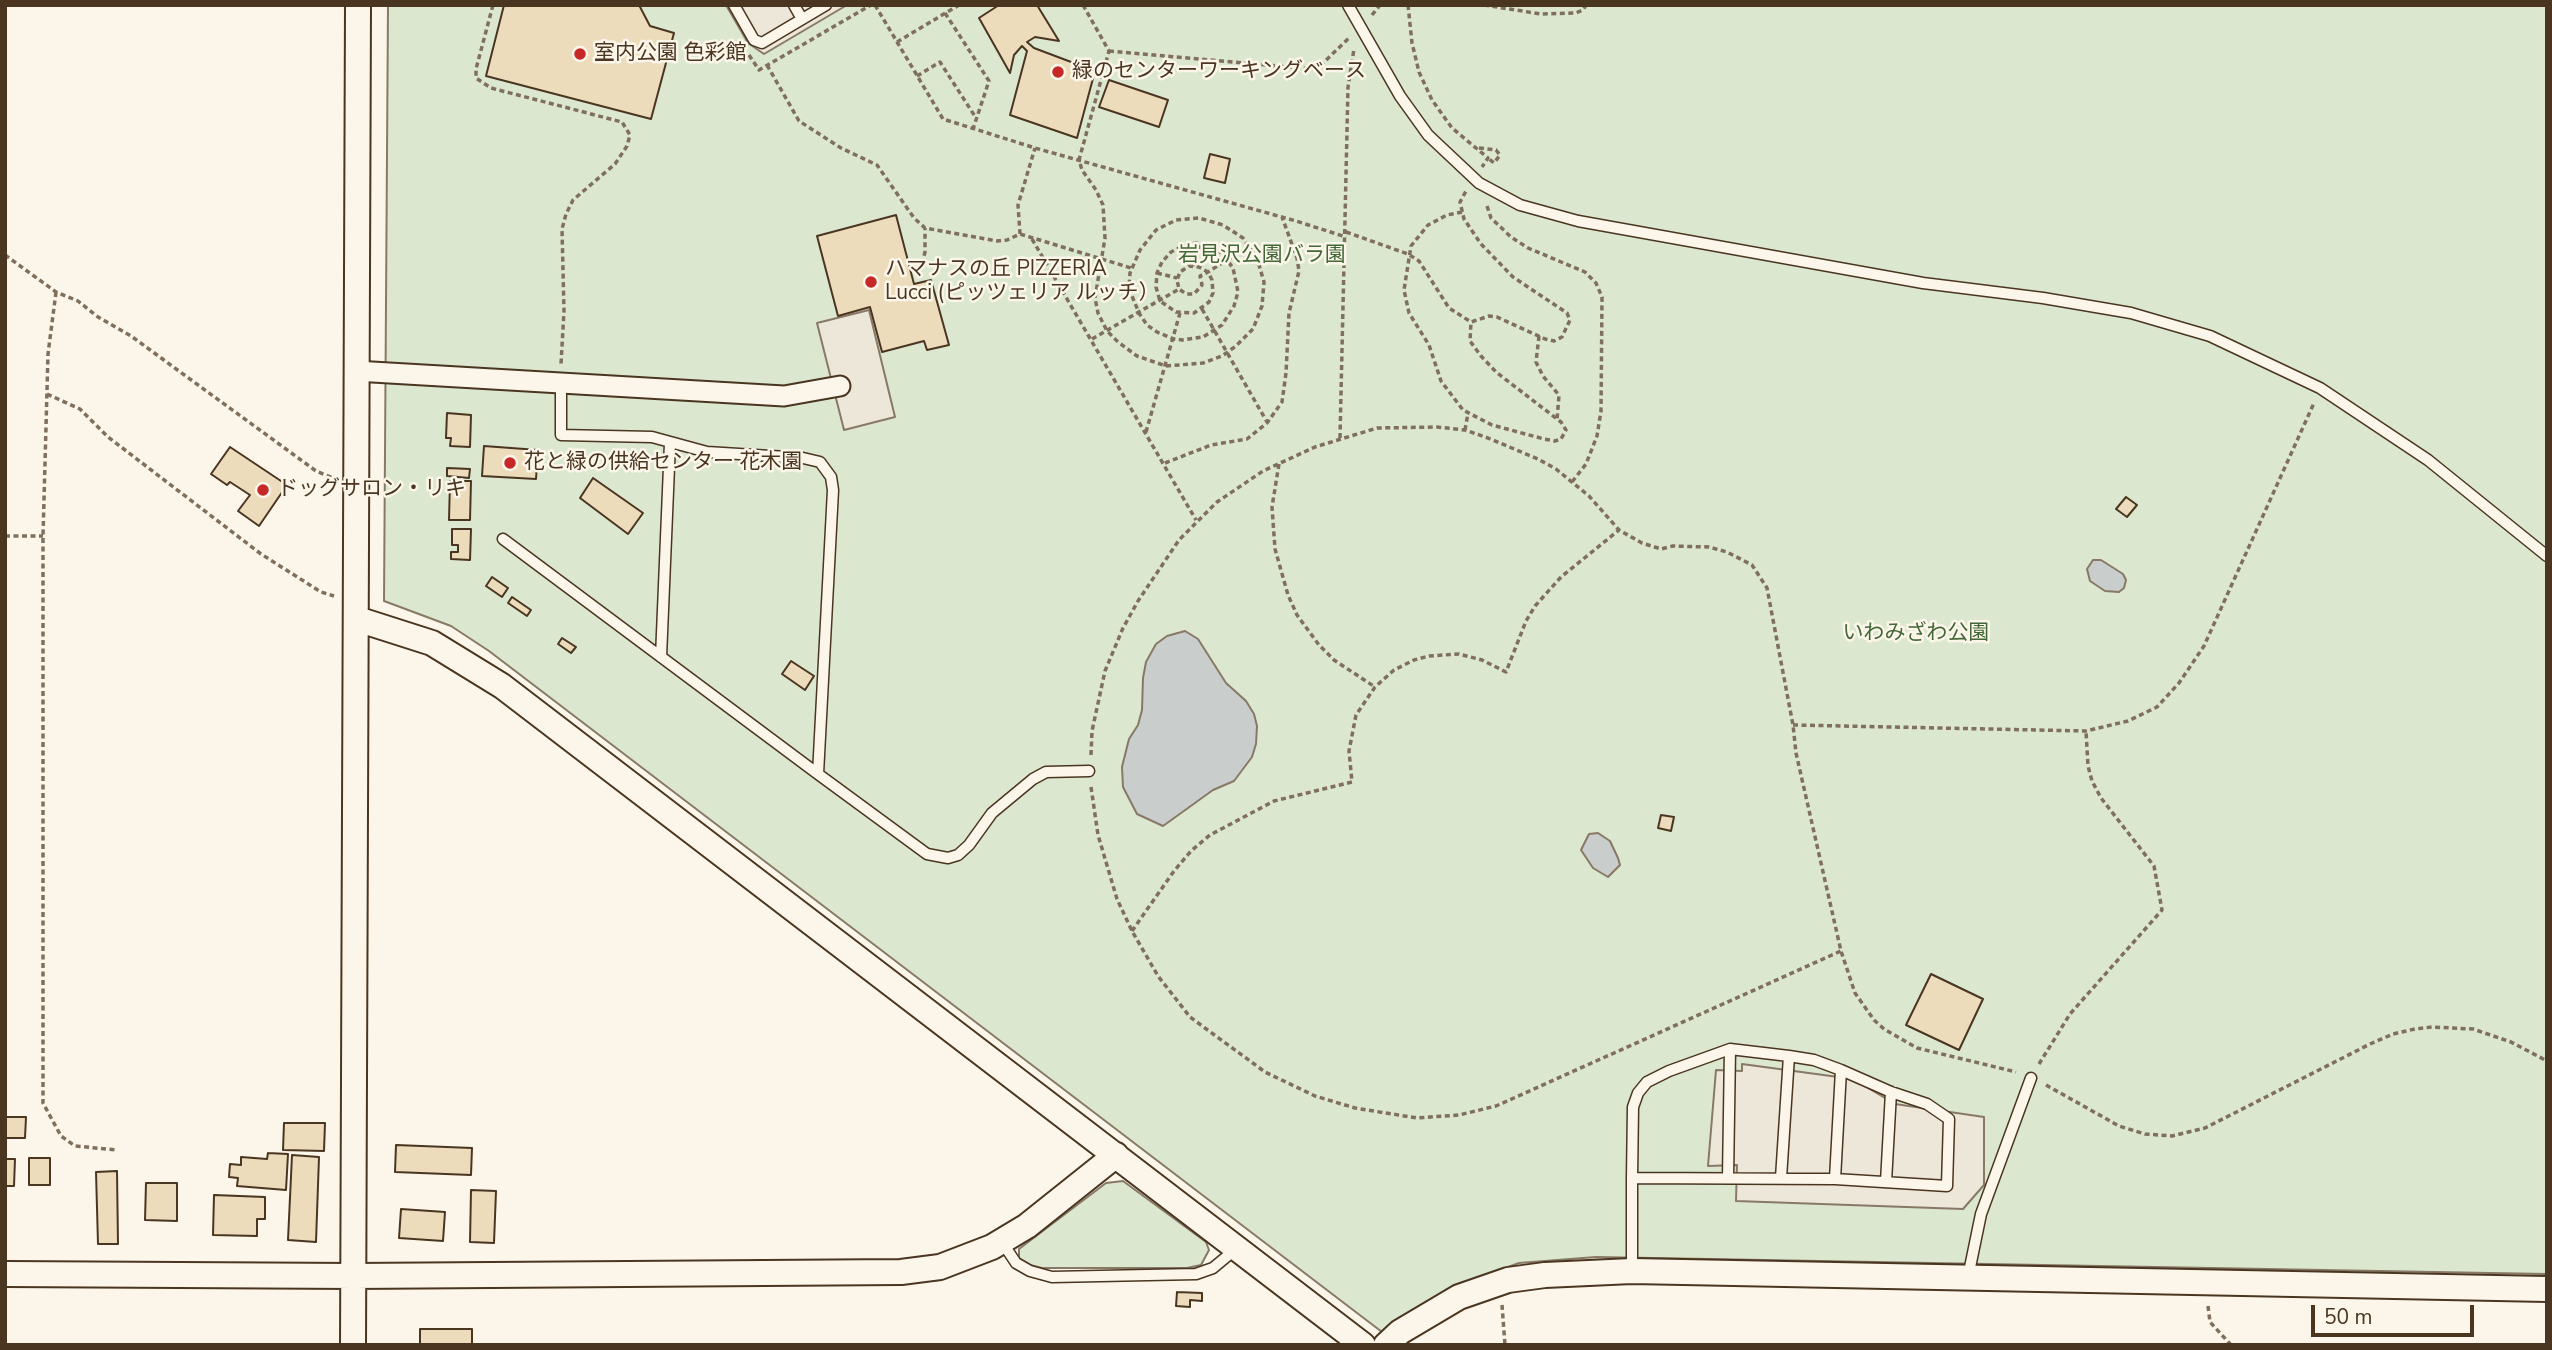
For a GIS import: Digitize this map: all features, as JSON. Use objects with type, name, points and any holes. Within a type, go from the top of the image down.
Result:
[{"type":"street","points":[[353,1345],[358,5]]},
{"type":"street","points":[[355,371],[784,396],[841,386]]},
{"type":"street","points":[[356,610],[432,643],[502,686],[1363,1345]]},
{"type":"street","points":[[5,1274],[354,1276],[901,1272],[940,1267],[1001,1241],[1027,1226],[1116,1155]]},
{"type":"street","points":[[1386,1345],[1400,1332],[1459,1297],[1501,1282],[1545,1275],[1632,1271],[2547,1289]]},
{"type":"lane","points":[[734,5],[754,40],[762,43],[826,5]]},
{"type":"lane","points":[[794,5],[802,19]]},
{"type":"lane","points":[[1348,5],[1414,118],[1428,135],[1476,181],[1520,205],[1578,221],[1923,282],[2131,313],[2210,336],[2320,388],[2428,460],[2547,556]]},
{"type":"lane","points":[[561,383],[561,435],[652,438],[707,452],[803,458],[820,462],[831,477],[833,490],[818,774]]},
{"type":"lane","points":[[661,657],[670,443]]},
{"type":"lane","points":[[503,539],[928,854],[948,858],[958,855],[969,845],[992,813],[1033,779],[1046,772],[1088,771]]},
{"type":"lane","points":[[1728,1178],[1730,1049]]},
{"type":"lane","points":[[1632,1178],[1835,1179],[1947,1186],[1950,1119],[1927,1104],[1814,1060],[1730,1049],[1669,1070],[1647,1082],[1638,1093],[1633,1107],[1632,1178],[1632,1271]]},
{"type":"lane","points":[[1781,1178],[1789,1056]]},
{"type":"lane","points":[[1835,1179],[1842,1070]]},
{"type":"lane","points":[[1968,1279],[1981,1214],[2031,1078]]},
{"type":"lane","points":[[1886,1182],[1891,1092]]},
{"type":"lane","points":[[1001,1241],[1016,1263],[1030,1271],[1052,1277],[1196,1274],[1213,1268],[1237,1248]]},
{"type":"path","points":[[493,5],[476,78],[491,88],[622,122],[630,135],[627,146],[615,164],[573,200],[566,214],[562,229],[564,312],[561,383]]},
{"type":"path","points":[[1131,268],[1020,234],[998,241],[925,228],[877,165],[841,148],[799,121],[767,65],[873,5],[943,119],[1346,237]]},
{"type":"path","points":[[897,42],[958,5]]},
{"type":"path","points":[[1083,5],[1109,51],[1079,160],[1103,205],[1105,238],[1095,298],[1098,313],[1107,331],[1137,356],[1166,366],[1203,363],[1227,353],[1252,329],[1262,306],[1264,282],[1257,258],[1243,238],[1223,225],[1199,218],[1176,220],[1156,230],[1140,250],[1131,268],[1129,287],[1139,313],[1157,332],[1174,339],[1190,339],[1215,331],[1230,313],[1238,292],[1235,275],[1227,260],[1209,246],[1200,244],[1183,246],[1162,261],[1156,286],[1160,300],[1180,313],[1194,313],[1202,309],[1213,293],[1212,280],[1208,272],[1199,267],[1184,268],[1177,278],[1179,289],[1186,294],[1194,294],[1202,285],[1200,276],[1208,272],[1227,260],[1249,247]]},
{"type":"path","points":[[1408,5],[1412,43],[1419,72],[1432,100],[1452,128],[1494,163],[1500,155],[1496,150],[1477,148]]},
{"type":"path","points":[[1484,5],[1541,14],[1576,13],[1586,5]]},
{"type":"path","points":[[945,13],[989,81],[972,129]]},
{"type":"path","points":[[1109,51],[1312,69],[1328,60],[1361,26]]},
{"type":"path","points":[[1340,438],[1348,87],[1353,53],[1361,26]]},
{"type":"path","points":[[917,76],[940,62],[976,118]]},
{"type":"path","points":[[1020,234],[1018,205],[1035,148]]},
{"type":"path","points":[[1471,322],[1489,316],[1497,317],[1539,337],[1554,341],[1562,337],[1570,320],[1567,313],[1525,286],[1501,265],[1481,244],[1464,219],[1460,202],[1476,181],[1488,158]]},
{"type":"path","points":[[1476,181],[1491,218],[1511,237],[1528,248],[1585,272],[1596,283],[1602,297],[1601,411],[1597,436],[1586,464],[1572,482]]},
{"type":"path","points":[[1462,212],[1447,215],[1428,225],[1411,246],[1404,289],[1409,313],[1429,345],[1441,381],[1468,413],[1492,425],[1555,441],[1561,439],[1566,430],[1557,420],[1496,372],[1481,356],[1470,341],[1471,322]]},
{"type":"path","points":[[1164,463],[1211,445],[1247,439],[1267,423],[1282,402],[1289,313],[1299,271],[1282,217]]},
{"type":"path","points":[[922,264],[925,228]]},
{"type":"path","points":[[1346,232],[1408,254],[1419,261],[1449,308],[1471,322]]},
{"type":"path","points":[[1031,237],[1197,520]]},
{"type":"path","points":[[1193,266],[1200,244]]},
{"type":"path","points":[[5,255],[56,292],[78,301],[97,317],[131,336],[316,471],[356,488]]},
{"type":"path","points":[[1157,274],[1177,278]]},
{"type":"path","points":[[1092,339],[1179,289]]},
{"type":"path","points":[[56,292],[48,354],[43,536],[43,1103],[61,1136],[75,1146],[117,1150]]},
{"type":"path","points":[[1202,309],[1267,423]]},
{"type":"path","points":[[1146,432],[1180,313]]},
{"type":"path","points":[[1539,337],[1536,362],[1543,376],[1559,395],[1557,420]]},
{"type":"path","points":[[1793,725],[2086,731],[2120,723],[2157,707],[2191,667],[2204,646],[2320,388]]},
{"type":"path","points":[[47,394],[80,409],[108,438],[261,554],[320,592],[356,610]]},
{"type":"path","points":[[1465,430],[1468,413]]},
{"type":"path","points":[[1841,951],[1496,1106],[1459,1115],[1417,1118],[1355,1108],[1315,1096],[1265,1072],[1190,1017],[1158,976],[1132,931],[1117,899],[1098,835],[1088,771],[1105,671],[1123,628],[1163,563],[1197,520],[1237,487],[1279,464],[1340,438],[1377,428],[1408,426],[1465,430],[1538,459],[1572,482],[1606,513],[1619,530],[1651,548],[1709,547],[1727,552],[1752,565],[1767,587],[1796,753],[1841,951],[1855,993],[1874,1020],[1894,1036],[1917,1048],[2031,1078],[2119,1126],[2145,1134],[2172,1136],[2205,1128],[2370,1044],[2414,1029],[2432,1027],[2473,1030],[2511,1042],[2547,1061]]},
{"type":"path","points":[[1279,464],[1272,507],[1275,549],[1288,595],[1297,615],[1319,645],[1334,660],[1375,687]]},
{"type":"path","points":[[1132,931],[1174,871],[1191,851],[1210,835],[1274,800],[1352,782],[1349,751],[1356,715],[1375,687],[1394,670],[1422,658],[1458,654],[1482,660],[1506,672],[1526,621],[1535,606],[1561,577],[1619,530]]},
{"type":"path","points":[[5,536],[43,536]]},
{"type":"path","points":[[2031,1078],[2070,1014],[2162,910],[2154,866],[2101,798],[2092,781],[2088,766],[2086,731]]},
{"type":"path","points":[[1501,1282],[1504,1345]]},
{"type":"path","points":[[2208,1283],[2210,1322],[2231,1345]]},
{"type":"green space","name":"いわみざわ公園","points":[[388,5],[2547,5],[2547,1274],[1596,1257],[1519,1263],[1448,1289],[1382,1332],[489,651],[451,626],[384,601]]},
{"type":"green space","points":[[1123,1181],[1206,1242],[1209,1250],[1201,1265],[1187,1268],[1042,1268],[1019,1258],[1019,1249],[1106,1183]]},
{"type":"shaded area","points":[[726,5],[847,5],[764,54],[748,43]]},
{"type":"shaded area","points":[[869,310],[895,417],[844,430],[817,323]]},
{"type":"shaded area","points":[[2093,560],[2101,560],[2123,574],[2126,580],[2124,588],[2119,592],[2105,591],[2090,581],[2087,569]]},
{"type":"shaded area","points":[[1185,631],[1198,639],[1226,683],[1246,701],[1257,726],[1256,744],[1252,757],[1234,781],[1213,790],[1163,826],[1137,814],[1123,787],[1122,767],[1129,739],[1138,725],[1142,710],[1146,662],[1156,644],[1167,636]]},
{"type":"shaded area","points":[[1598,833],[1610,841],[1620,865],[1608,877],[1593,868],[1581,850],[1589,834]]},
{"type":"shaded area","points":[[1742,1064],[1853,1079],[1895,1104],[1984,1117],[1984,1185],[1963,1209],[1736,1201],[1737,1165],[1708,1166],[1716,1070],[1742,1071]]},
{"type":"building","name":"室内公園 色彩館","points":[[504,5],[639,5],[650,26],[674,33],[651,119],[486,76]]},
{"type":"building","name":"緑のセンターワーキングベース","points":[[999,5],[1037,5],[1059,41],[1035,37],[1027,42],[1034,48],[1095,71],[1077,138],[1010,115],[1027,51],[1022,46],[1014,55],[1010,73],[979,18]]},
{"type":"building","points":[[1109,80],[1168,100],[1159,127],[1099,107]]},
{"type":"building","points":[[1210,154],[1230,159],[1225,183],[1204,178]]},
{"type":"building","name":"ハマナスの丘 PIZZERIA Lucci (ピッツェリア ルッチ）","points":[[896,215],[914,284],[931,280],[949,345],[927,350],[924,341],[882,352],[870,307],[838,316],[817,236]]},
{"type":"building","points":[[447,413],[471,415],[470,447],[450,446],[451,438],[446,438]]},
{"type":"building","name":"花と緑の供給センター 花木園","points":[[484,446],[538,450],[536,479],[482,476]]},
{"type":"building","name":"ドッグサロン・リキ","points":[[230,447],[287,485],[259,526],[238,511],[250,495],[211,474]]},
{"type":"building","points":[[447,468],[470,469],[469,478],[447,476]]},
{"type":"building","points":[[593,478],[643,513],[628,534],[580,498]]},
{"type":"building","points":[[450,481],[471,481],[470,520],[449,520]]},
{"type":"building","points":[[2126,497],[2137,505],[2127,517],[2116,509]]},
{"type":"building","points":[[452,529],[471,529],[470,560],[451,559],[451,552],[458,552],[458,545],[452,545]]},
{"type":"building","points":[[492,577],[508,588],[502,597],[486,586]]},
{"type":"building","points":[[512,597],[531,610],[527,616],[508,603]]},
{"type":"building","points":[[562,638],[576,647],[571,653],[558,644]]},
{"type":"building","points":[[791,661],[814,676],[805,690],[782,674]]},
{"type":"building","points":[[1661,815],[1674,817],[1671,831],[1658,828]]},
{"type":"building","points":[[1931,974],[1983,999],[1959,1050],[1906,1025]]},
{"type":"building","points":[[5,1117],[26,1117],[25,1138],[5,1138]]},
{"type":"building","points":[[284,1123],[325,1123],[324,1151],[283,1150]]},
{"type":"building","points":[[396,1145],[472,1148],[471,1175],[395,1172]]},
{"type":"building","points":[[268,1153],[288,1154],[286,1190],[237,1186],[238,1178],[229,1177],[230,1164],[241,1165],[241,1157],[267,1159]]},
{"type":"building","points":[[292,1155],[319,1157],[316,1242],[288,1240]]},
{"type":"building","points":[[29,1158],[50,1158],[50,1185],[29,1185]]},
{"type":"building","points":[[5,1159],[15,1159],[14,1186],[5,1186]]},
{"type":"building","points":[[117,1171],[118,1244],[98,1244],[96,1172]]},
{"type":"building","points":[[146,1183],[177,1183],[177,1221],[145,1220]]},
{"type":"building","points":[[471,1190],[496,1191],[494,1243],[470,1242]]},
{"type":"building","points":[[214,1195],[265,1197],[265,1219],[257,1219],[257,1236],[213,1235]]},
{"type":"building","points":[[401,1209],[445,1212],[443,1241],[399,1238]]},
{"type":"building","points":[[1177,1292],[1202,1293],[1202,1301],[1190,1300],[1190,1307],[1176,1306]]},
{"type":"building","points":[[420,1329],[472,1329],[472,1345],[420,1345]]},
{"type":"place","name":"室内公園 色彩館","points":[[580,54]]},
{"type":"place","name":"緑のセンターワーキングベース","points":[[1058,72]]},
{"type":"place","name":"ハマナスの丘 PIZZERIA Lucci (ピッツェリア ルッチ）","points":[[871,282]]},
{"type":"place","name":"花と緑の供給センター 花木園","points":[[510,463]]},
{"type":"place","name":"ドッグサロン・リキ","points":[[263,490]]},
{"type":"park label","name":"岩見沢公園バラ園","points":[[1262,256]]}]
